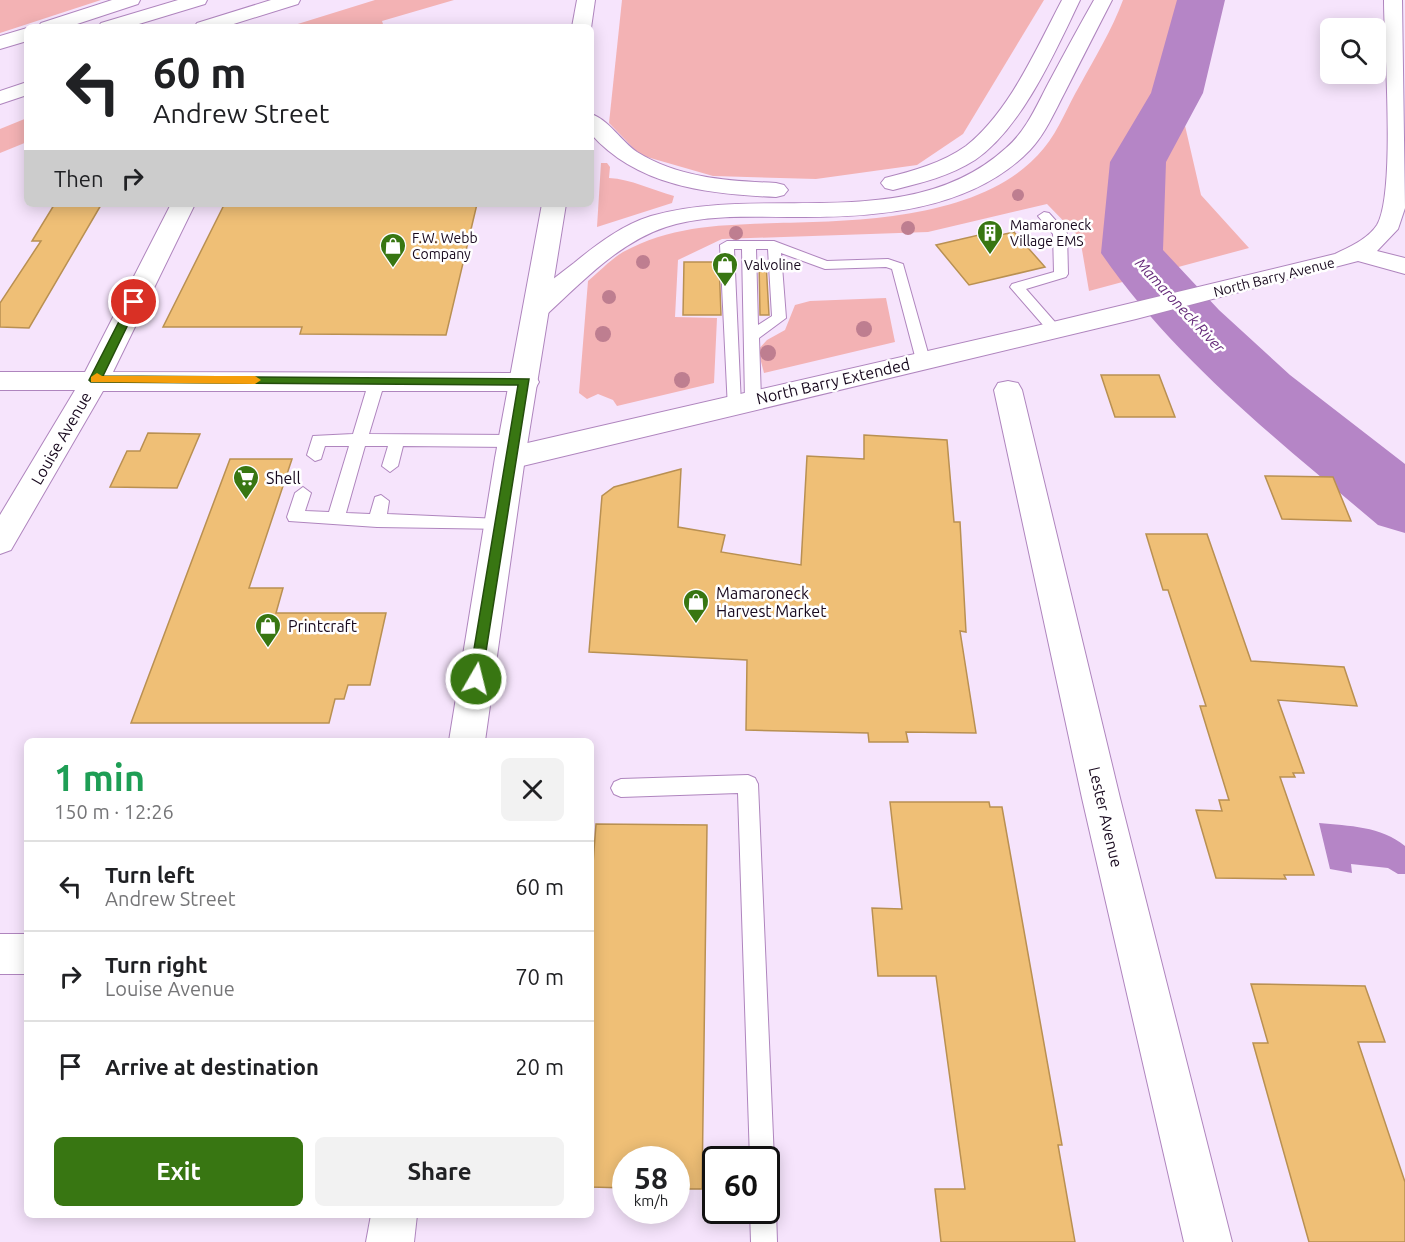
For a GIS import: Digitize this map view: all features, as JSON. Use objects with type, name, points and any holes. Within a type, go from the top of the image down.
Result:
[{"type":"main road","points":[[57,24],[131,0]]},
{"type":"main road","points":[[118,24],[198,0]]},
{"type":"main road","points":[[214,24],[291,0]]},
{"type":"main road","points":[[582,24],[586,0]]},
{"type":"main road","points":[[594,125],[603,137],[638,164],[684,181],[774,190],[869,186],[917,177],[967,155],[987,138],[1008,111],[1071,0]]},
{"type":"main road","points":[[537,309],[609,247],[639,230],[664,220],[712,212],[874,207],[935,195],[985,175],[1019,150],[1032,134],[1103,0]]},
{"type":"main road","name":"North Barry Avenue","points":[[1143,310],[1344,259],[1374,243],[1390,224],[1400,191],[1400,121],[1393,0]]},
{"type":"main road","points":[[0,43],[24,35]]},
{"type":"main road","points":[[0,62],[24,54]]},
{"type":"main road","points":[[0,98],[24,89]]},
{"type":"main road","name":"Louise Avenue","points":[[0,542],[95,380],[182,207]]},
{"type":"main road","points":[[467,738],[512,449],[554,207]]},
{"type":"main road","points":[[1355,253],[1405,266]]},
{"type":"main road","name":"North Barry Extended","points":[[512,449],[743,403],[1143,310]]},
{"type":"main road","points":[[0,381],[525,381]]},
{"type":"main road","name":"Lester Avenue","points":[[1008,390],[1101,798],[1208,1242]]},
{"type":"main road","points":[[0,954],[24,954]]},
{"type":"main road","points":[[390,1242],[394,1218]]},
{"type":"lane","points":[[1044,216],[1060,233],[1061,274],[1012,282],[1055,330]]},
{"type":"lane","points":[[743,403],[727,245],[774,245],[825,265],[888,263],[898,267],[923,360]]},
{"type":"lane","points":[[743,403],[751,336],[749,245]]},
{"type":"lane","points":[[751,336],[779,318],[774,245]]},
{"type":"lane","points":[[336,518],[378,381]]},
{"type":"lane","points":[[315,455],[319,440],[397,440],[512,449]]},
{"type":"lane","points":[[390,466],[397,440]]},
{"type":"lane","points":[[303,493],[295,517],[500,525]]},
{"type":"lane","points":[[377,521],[381,501]]},
{"type":"lane","points":[[621,788],[748,784],[761,1146]]},
{"type":"lane","points":[[763,1224],[764,1242]]},
{"type":"shaded area","points":[[0,0],[101,0],[24,24],[0,33]]},
{"type":"shaded area","points":[[375,0],[454,0],[382,21],[383,24],[298,24]]},
{"type":"shaded area","points":[[622,0],[1044,0],[963,134],[917,165],[816,179],[713,176],[640,155],[609,123]]},
{"type":"shaded area","points":[[1123,0],[1210,0],[1183,117],[1201,195],[1249,248],[1089,291],[1080,238],[1047,204],[928,232],[722,239],[678,260],[675,317],[717,318],[714,383],[617,406],[613,400],[598,394],[587,399],[579,393],[588,281],[623,252],[660,236],[679,231],[737,225],[883,217],[957,202],[990,189],[1020,172],[1049,141],[1109,33]]},
{"type":"shaded area","points":[[24,119],[24,143],[0,153],[0,129]]},
{"type":"shaded area","points":[[601,163],[607,163],[610,167],[609,178],[674,196],[672,203],[597,227]]},
{"type":"shaded area","points":[[886,298],[895,342],[764,373],[758,350],[767,340],[785,330],[795,305],[810,301]]},
{"type":"shaded area","points":[[1319,823],[1364,828],[1396,839],[1405,846],[1405,874],[1398,874],[1388,868],[1351,864],[1352,873],[1330,869]]},
{"type":"building","points":[[53,207],[100,207],[29,328],[0,327],[0,303],[41,241],[32,241]]},
{"type":"building","points":[[223,207],[476,207],[446,335],[300,334],[302,327],[163,327]]},
{"type":"building","name":"Mamaroneck Village EMS","points":[[1014,232],[1045,267],[969,285],[936,245],[983,234],[986,238]]},
{"type":"building","points":[[684,262],[719,262],[721,315],[683,315]]},
{"type":"building","points":[[759,262],[766,262],[769,315],[760,315]]},
{"type":"building","points":[[1101,375],[1159,375],[1175,417],[1115,417]]},
{"type":"building","points":[[148,433],[200,434],[177,488],[110,487],[127,451],[140,451]]},
{"type":"building","points":[[864,435],[947,440],[954,522],[960,522],[966,632],[960,631],[976,733],[906,732],[908,742],[869,742],[868,733],[746,730],[747,660],[589,652],[602,496],[614,487],[681,469],[678,527],[725,535],[721,552],[801,565],[807,456],[864,459]]},
{"type":"building","name":"Printcraft","points":[[230,459],[292,459],[249,588],[283,588],[276,613],[386,613],[370,685],[348,685],[344,699],[335,699],[329,723],[131,723]]},
{"type":"building","points":[[1265,476],[1333,477],[1351,521],[1282,519]]},
{"type":"building","points":[[1146,534],[1207,534],[1251,661],[1344,667],[1357,706],[1278,700],[1304,773],[1293,773],[1295,777],[1280,777],[1314,875],[1284,875],[1286,879],[1216,878],[1196,810],[1222,811],[1219,800],[1229,800],[1200,706],[1206,706],[1168,590],[1163,590]]},
{"type":"building","points":[[890,802],[989,802],[990,807],[1002,807],[1062,1145],[1058,1145],[1075,1242],[941,1242],[935,1189],[965,1189],[936,976],[878,976],[872,908],[902,909]]},
{"type":"building","points":[[596,824],[707,825],[702,1189],[690,1189],[690,1146],[612,1146],[612,1188],[594,1187],[594,850]]},
{"type":"building","points":[[1251,984],[1365,986],[1385,1042],[1358,1042],[1405,1182],[1405,1242],[1309,1242],[1253,1043],[1268,1043]]},
{"type":"waterway","name":"Mamaroneck River","points":[[1201,0],[1177,93],[1138,162],[1132,253],[1196,325],[1265,392],[1405,505]]},
{"type":"slow traffic","points":[[97,377],[95,380],[255,380]]},
{"type":"place","name":"Mamaroneck Village EMS","points":[[990,256]]},
{"type":"place","name":"F.W. Webb Company","points":[[393,269]]},
{"type":"place","name":"Valvoline","points":[[725,288]]},
{"type":"place","name":"Shell","points":[[246,501]]},
{"type":"place","name":"Mamaroneck Harvest Market","points":[[696,625]]},
{"type":"place","name":"Printcraft","points":[[268,649]]},
{"type":"route","points":[[134,302],[95,380],[525,381],[510,458],[476,679]]}]
